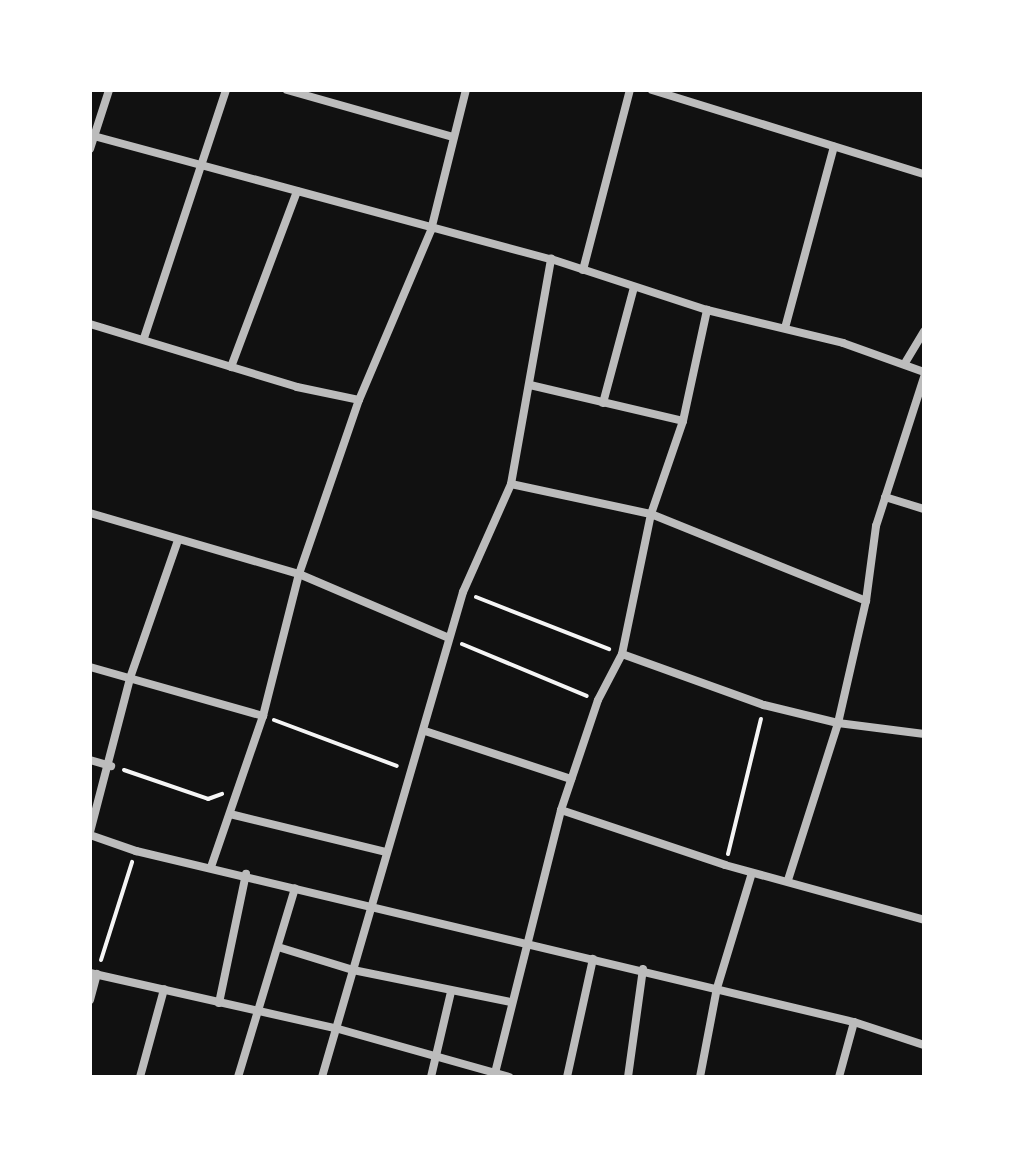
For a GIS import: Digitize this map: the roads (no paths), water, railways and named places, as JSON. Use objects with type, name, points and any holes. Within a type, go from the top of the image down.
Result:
[{"type":"street","points":[[90,149],[109,90]]},
{"type":"street","points":[[144,338],[198,166],[226,90]]},
{"type":"street","points":[[287,90],[453,137]]},
{"type":"street","points":[[211,867],[263,716],[299,574],[359,400],[431,230],[466,90]]},
{"type":"street","points":[[583,270],[630,90]]},
{"type":"street","points":[[652,90],[924,174]]},
{"type":"street","points":[[92,136],[431,230],[551,259],[707,310],[785,328],[905,363],[924,374],[872,543],[866,601],[838,723],[788,880]]},
{"type":"street","points":[[785,328],[834,146]]},
{"type":"street","points":[[231,367],[297,191]]},
{"type":"street","points":[[322,1077],[386,852],[414,772],[463,592],[511,484],[551,259]]},
{"type":"street","points":[[603,403],[634,287]]},
{"type":"street","points":[[494,1075],[561,810],[598,700],[622,654],[651,514],[683,421],[707,310]]},
{"type":"street","points":[[90,324],[231,367],[359,400]]},
{"type":"street","points":[[905,363],[924,331]]},
{"type":"street","points":[[530,385],[683,421]]},
{"type":"street","points":[[511,484],[651,514],[866,601]]},
{"type":"street","points":[[885,497],[924,509]]},
{"type":"street","points":[[90,513],[299,574],[449,638]]},
{"type":"street","points":[[178,540],[130,678],[111,766],[90,834],[136,851],[246,874],[643,969],[854,1022],[924,1045]]},
{"type":"street","points":[[622,654],[764,705],[838,723],[924,734]]},
{"type":"street","points":[[90,667],[263,716]]},
{"type":"street","points":[[425,731],[571,779]]},
{"type":"street","points":[[90,760],[111,766]]},
{"type":"street","points":[[561,810],[725,865],[924,920]]},
{"type":"street","points":[[230,814],[386,852]]},
{"type":"street","points":[[700,1077],[717,988],[752,873]]},
{"type":"street","points":[[219,1003],[246,874]]},
{"type":"street","points":[[238,1077],[295,888]]},
{"type":"street","points":[[278,947],[353,970],[510,1002]]},
{"type":"street","points":[[567,1077],[593,959]]},
{"type":"street","points":[[628,1077],[643,969]]},
{"type":"street","points":[[90,1000],[93,974],[335,1028],[437,1060],[509,1077]]},
{"type":"street","points":[[140,1077],[164,989]]},
{"type":"street","points":[[431,1077],[451,992]]},
{"type":"street","points":[[839,1077],[854,1022]]}]
